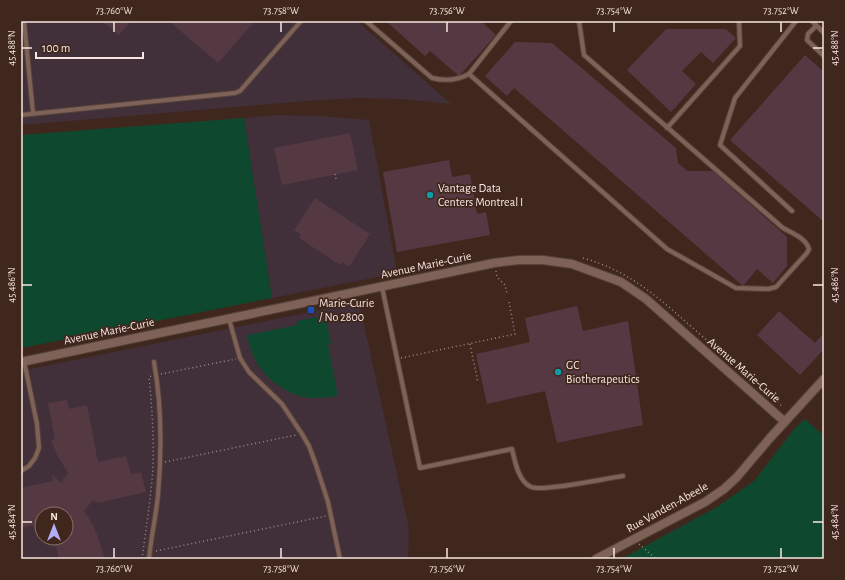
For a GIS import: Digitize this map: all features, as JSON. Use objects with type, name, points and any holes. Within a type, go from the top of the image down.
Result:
[{"type":"street","name":"Avenue Marie-Curie","points":[[22,362],[494,263],[520,260],[543,260],[572,264],[621,282],[646,299],[785,422]]},
{"type":"street","name":"Rue Vanden-Abeele","points":[[596,559],[705,502],[724,489],[738,476],[824,379]]},
{"type":"lane","points":[[24,21],[33,113]]},
{"type":"lane","points":[[21,115],[235,93],[240,91],[301,21]]},
{"type":"lane","points":[[366,21],[432,78],[439,80],[461,78],[469,74],[511,21]]},
{"type":"lane","points":[[469,74],[667,249],[736,288],[768,289],[776,287],[807,253],[809,249],[808,245],[797,234],[783,228],[584,55],[579,21]]},
{"type":"lane","points":[[667,128],[740,46],[739,21]]},
{"type":"lane","points":[[792,211],[720,145],[735,98],[796,21]]},
{"type":"lane","points":[[812,21],[824,33]]},
{"type":"lane","points":[[816,26],[808,34],[807,40],[824,56]]},
{"type":"lane","points":[[382,286],[420,468],[512,449],[519,473],[524,481],[531,487],[547,488],[623,476]]},
{"type":"lane","points":[[229,318],[240,358],[249,372],[282,404],[309,446],[328,502],[340,559]]},
{"type":"lane","points":[[21,471],[29,466],[36,458],[39,448],[37,424],[22,362]]},
{"type":"lane","points":[[150,559],[158,497],[162,449],[160,410],[154,362]]},
{"type":"path","points":[[336,174],[336,179]]},
{"type":"path","points":[[494,263],[497,277],[505,285],[507,294]]},
{"type":"path","points":[[397,359],[515,334],[509,302]]},
{"type":"path","points":[[470,344],[478,382]]},
{"type":"path","points":[[160,375],[240,358]]},
{"type":"path","points":[[142,559],[153,467],[154,433],[149,377]]},
{"type":"path","points":[[161,463],[302,434]]},
{"type":"path","points":[[150,552],[331,515]]},
{"type":"path","points":[[634,539],[656,559]]},
{"type":"shaded area","points":[[21,21],[357,21],[451,104],[402,99],[356,98],[21,125]]},
{"type":"shaded area","points":[[277,115],[320,116],[369,120],[397,273],[272,298],[244,118]]},
{"type":"shaded area","points":[[359,302],[409,529],[408,559],[21,559],[21,371]]},
{"type":"green space","points":[[244,118],[272,298],[21,348],[21,135]]},
{"type":"green space","points":[[317,317],[327,323],[331,344],[328,345],[338,396],[310,398],[291,393],[282,388],[260,368],[249,344],[247,335],[298,325],[297,321]]},
{"type":"green space","points":[[805,419],[824,436],[824,559],[621,559],[717,507],[754,481],[796,427]]},
{"type":"building","points":[[102,21],[131,21],[119,35]]},
{"type":"building","points":[[169,21],[255,21],[218,63]]},
{"type":"building","points":[[386,21],[481,21],[496,35],[459,76],[430,51],[425,56]]},
{"type":"building","points":[[666,29],[726,29],[736,38],[713,63],[701,52],[682,71],[696,84],[671,112],[627,70]]},
{"type":"building","points":[[515,42],[552,43],[676,148],[678,163],[687,171],[713,171],[787,237],[787,266],[773,283],[757,269],[743,286],[514,88],[507,96],[485,76]]},
{"type":"building","points":[[805,55],[824,72],[824,222],[730,140]]},
{"type":"building","points":[[350,133],[358,170],[282,185],[274,148]]},
{"type":"building","name":"Vantage Data Centers Montreal I","points":[[449,160],[452,177],[470,174],[477,214],[486,212],[490,235],[397,252],[383,172]]},
{"type":"building","points":[[315,198],[370,234],[349,267],[342,262],[340,265],[299,238],[301,235],[294,230]]},
{"type":"building","name":"GC Biotherapeutics","points":[[577,306],[583,331],[628,321],[643,425],[557,443],[545,391],[487,404],[476,354],[530,342],[525,318]]},
{"type":"building","points":[[779,311],[815,343],[824,333],[824,349],[800,375],[757,335]]},
{"type":"building","points":[[67,400],[69,409],[87,405],[98,462],[126,456],[131,474],[141,472],[146,492],[98,503],[93,500],[84,511],[93,525],[105,559],[59,559],[56,546],[74,546],[74,506],[34,506],[34,525],[23,527],[21,517],[21,488],[53,481],[52,474],[61,483],[68,473],[57,455],[51,440],[55,439],[48,403]]},
{"type":"place","name":"Vantage Data Centers Montreal I","points":[[430,195]]},
{"type":"place","name":"Marie-Curie / No 2800","points":[[311,310]]},
{"type":"place","name":"GC Biotherapeutics","points":[[558,372]]}]
